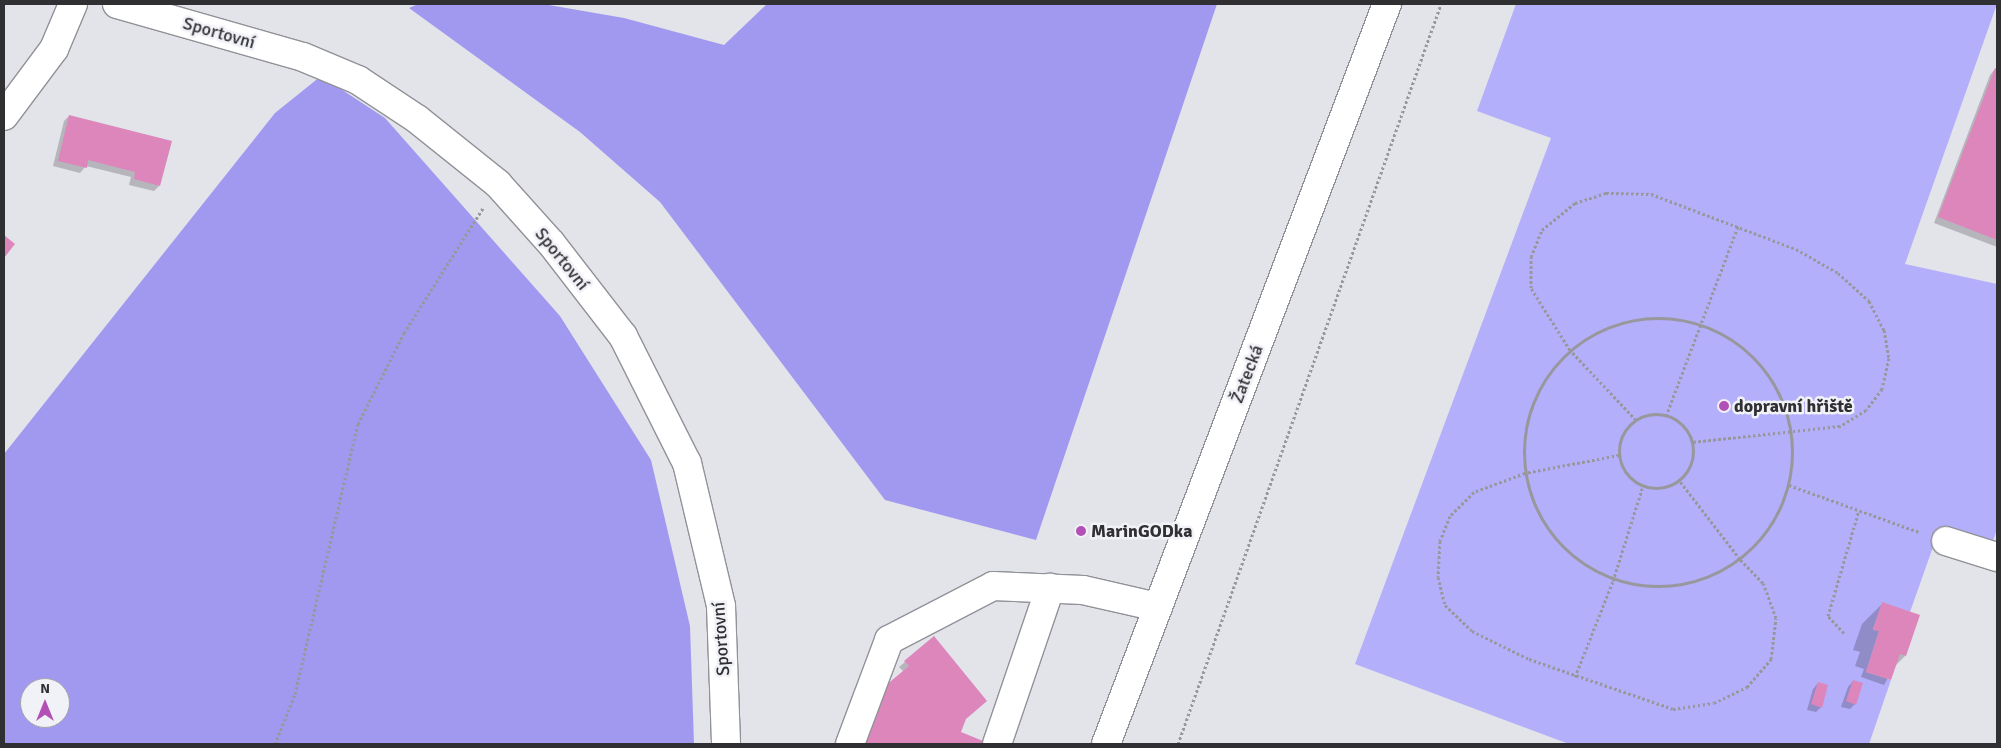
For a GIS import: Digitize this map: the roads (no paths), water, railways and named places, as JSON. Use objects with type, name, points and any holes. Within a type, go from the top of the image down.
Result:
[{"type":"street","points":[[4,116],[54,48],[73,4]]},
{"type":"street","name":"Sportovní","points":[[117,4],[304,57],[358,80],[417,119],[498,184],[551,243],[623,336],[687,463],[721,606],[726,744]]},
{"type":"street","name":"Žatecká","points":[[1106,744],[1387,4]]},
{"type":"street","points":[[1946,541],[1997,557]]},
{"type":"street","points":[[850,744],[889,640],[993,586],[1083,590],[1158,607]]},
{"type":"street","points":[[997,744],[1050,588]]},
{"type":"place","name":"dopravní hřiště","points":[[1724,406]]},
{"type":"place","name":"MarinGODka","points":[[1081,531]]}]
